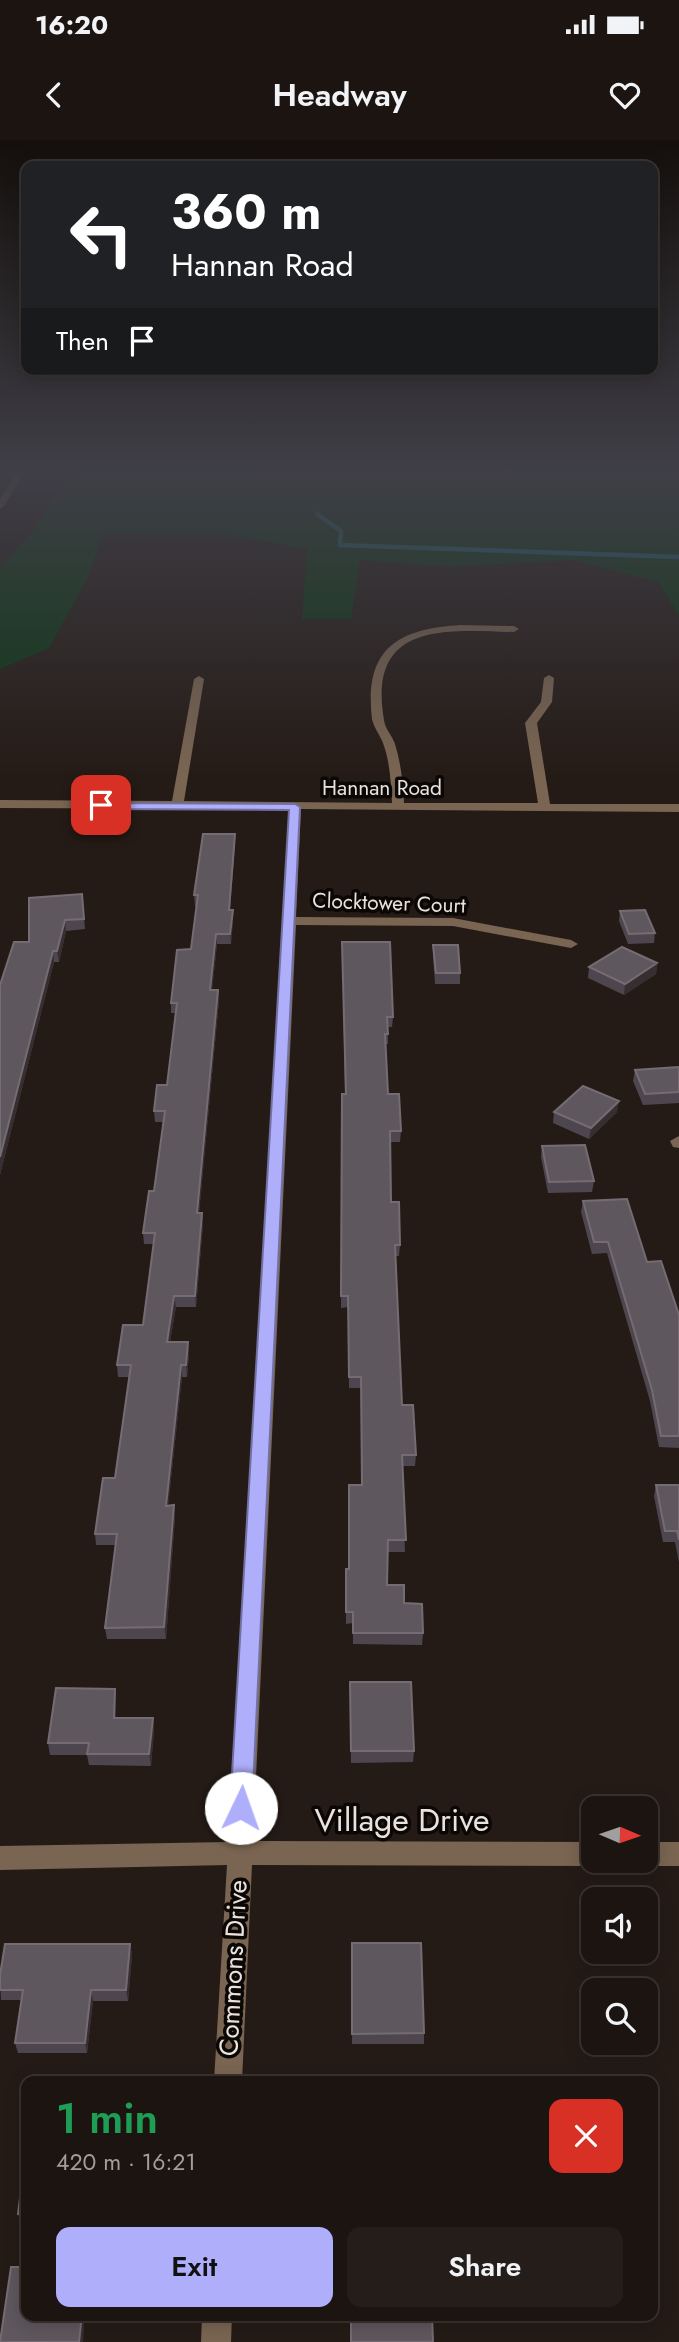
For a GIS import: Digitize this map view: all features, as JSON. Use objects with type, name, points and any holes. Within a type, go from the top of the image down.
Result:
[{"type":"street","points":[[398,807],[388,742],[378,718],[379,677],[383,662],[391,649],[415,633],[432,628],[514,629]]},
{"type":"street","points":[[545,808],[531,723],[548,704],[552,692],[549,678]]},
{"type":"street","points":[[177,806],[199,679]]},
{"type":"street","name":"Hannan Road","points":[[0,804],[679,808]]},
{"type":"street","name":"Commons Drive","points":[[228,2076],[295,807]]},
{"type":"street","name":"Clocktower Court","points":[[288,921],[453,922],[571,944]]},
{"type":"street","name":"Village Drive","points":[[0,1858],[239,1853],[581,1854]]},
{"type":"street","points":[[658,1854],[679,1854]]},
{"type":"street","points":[[216,2342],[217,2321]]},
{"type":"green space","points":[[0,571],[90,571],[49,648],[0,669]]},
{"type":"green space","points":[[305,571],[358,571],[351,619],[302,619]]},
{"type":"green space","points":[[615,571],[679,571],[679,615],[658,582]]},
{"type":"building","points":[[203,834],[235,834],[229,910],[233,910],[230,934],[216,934],[210,990],[218,990],[197,1213],[202,1213],[195,1296],[174,1296],[167,1342],[188,1342],[186,1365],[181,1365],[166,1506],[174,1505],[164,1627],[105,1628],[117,1534],[95,1534],[103,1478],[115,1478],[131,1365],[117,1365],[123,1325],[143,1325],[155,1233],[143,1233],[149,1191],[154,1191],[165,1111],[154,1111],[157,1085],[167,1085],[177,1003],[171,1003],[177,950],[191,949],[198,895],[194,895]]},
{"type":"building","points":[[82,894],[84,919],[65,920],[57,951],[53,951],[0,1157],[0,985],[14,942],[29,942],[29,898]]},
{"type":"building","points":[[645,910],[655,933],[629,934],[620,911]]},
{"type":"building","points":[[342,942],[390,942],[393,1017],[387,1017],[388,1034],[385,1034],[388,1094],[399,1094],[401,1131],[390,1131],[391,1202],[399,1202],[400,1245],[395,1245],[402,1405],[413,1405],[416,1455],[402,1455],[406,1540],[388,1540],[387,1585],[404,1585],[404,1603],[422,1604],[423,1633],[353,1633],[353,1612],[346,1612],[349,1485],[362,1485],[361,1377],[349,1377],[348,1296],[341,1296],[342,1094],[346,1094]]},
{"type":"building","points":[[433,945],[458,945],[460,973],[436,973]]},
{"type":"building","points":[[622,947],[657,963],[625,984],[589,967]]},
{"type":"building","points":[[679,1067],[679,1092],[645,1094],[635,1070]]},
{"type":"building","points":[[583,1086],[619,1101],[591,1128],[554,1112]]},
{"type":"building","points":[[585,1145],[594,1181],[549,1182],[542,1146]]},
{"type":"building","points":[[627,1199],[647,1262],[661,1261],[679,1315],[679,1436],[661,1436],[652,1390],[608,1242],[594,1242],[583,1201]]},
{"type":"building","points":[[656,1485],[679,1485],[679,1540],[677,1531],[665,1531]]},
{"type":"building","points":[[350,1682],[411,1682],[414,1751],[351,1751]]},
{"type":"building","points":[[56,1688],[115,1689],[114,1718],[153,1718],[149,1754],[87,1754],[89,1743],[48,1743]]},
{"type":"building","points":[[352,1943],[421,1943],[424,2033],[352,2034]]},
{"type":"building","points":[[5,1944],[130,1944],[126,1990],[91,1990],[85,2043],[15,2043],[23,1990],[0,1990]]},
{"type":"building","points":[[21,2189],[21,2214],[18,2214]]},
{"type":"building","points":[[11,2267],[21,2267],[21,2321],[81,2321],[79,2342],[0,2342]]},
{"type":"building","points":[[351,2321],[432,2321],[433,2342],[351,2342]]},
{"type":"route","points":[[101,805],[295,807],[241,1808]]}]
